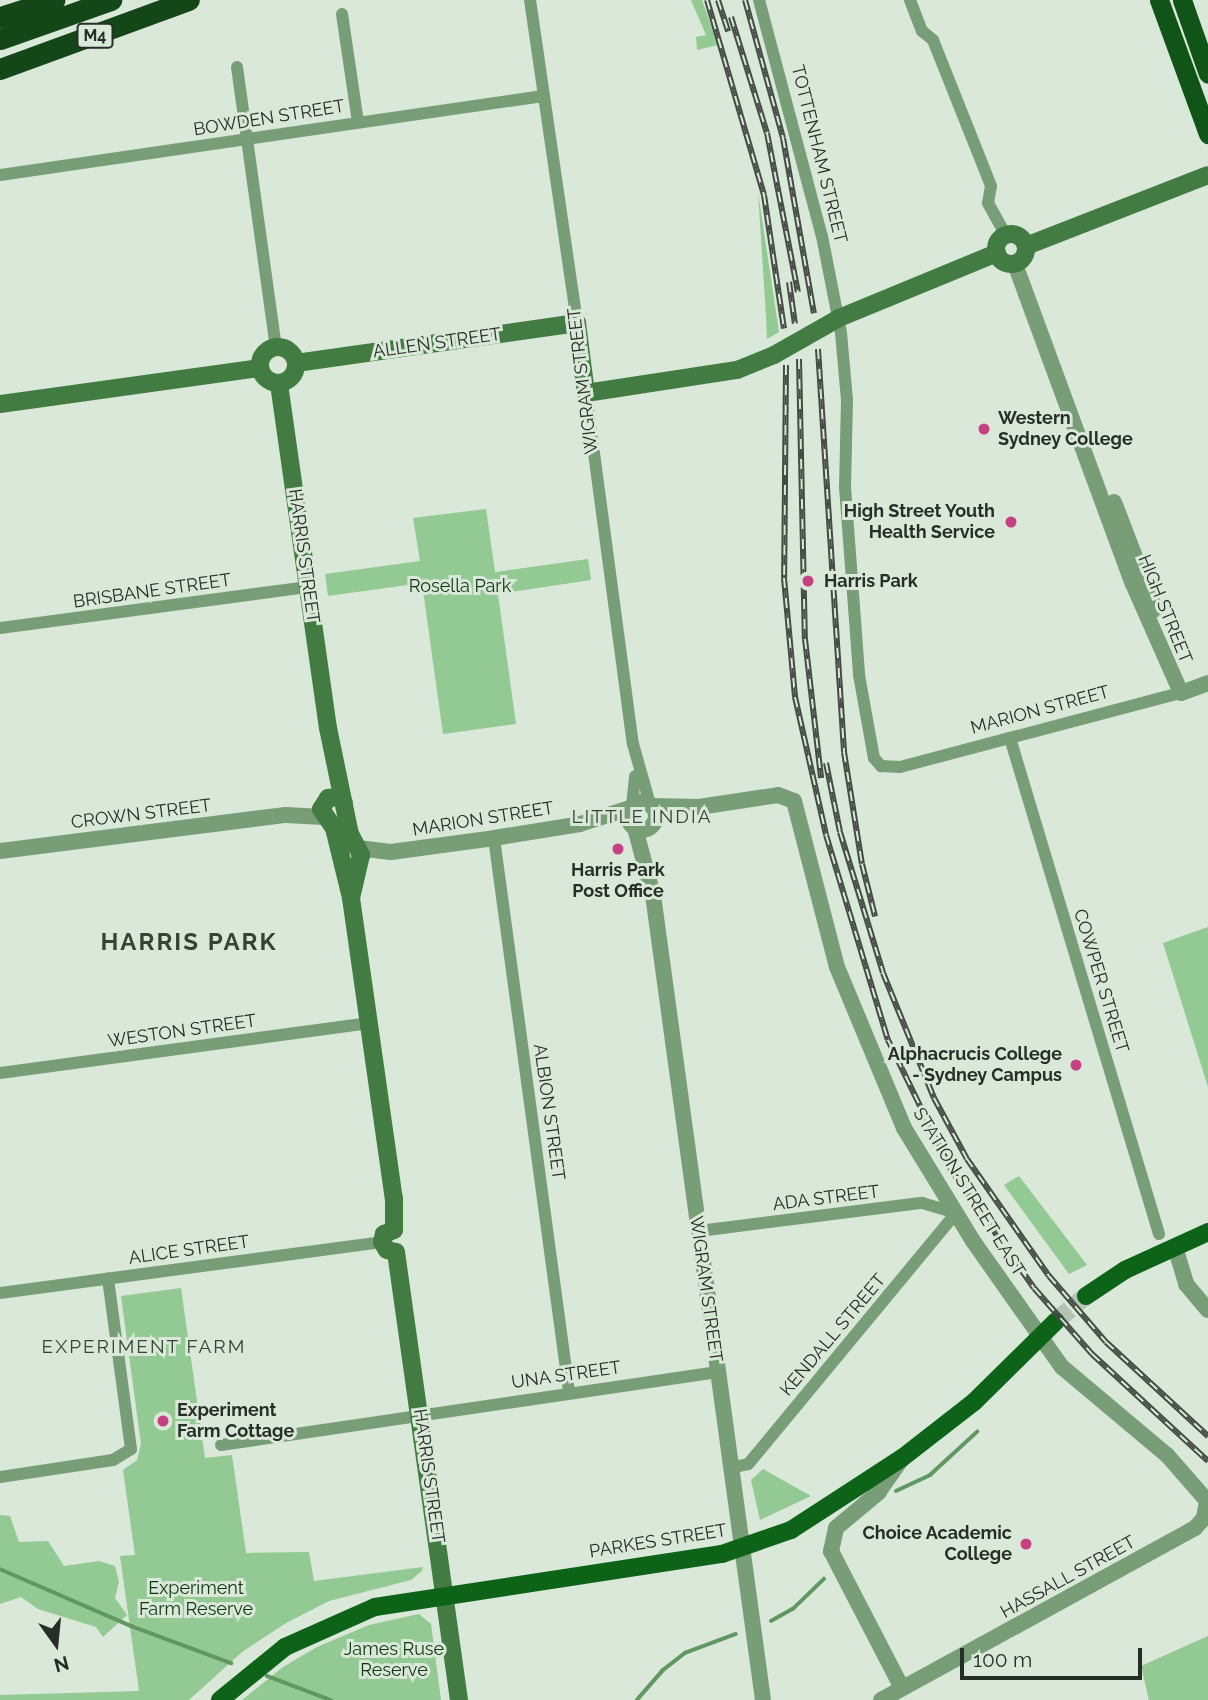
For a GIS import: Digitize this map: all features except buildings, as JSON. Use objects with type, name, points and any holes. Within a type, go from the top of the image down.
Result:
[{"type":"highway","points":[[0,17],[54,0]]},
{"type":"highway","name":"M4","points":[[0,39],[111,0]]},
{"type":"highway","name":"M4","points":[[0,69],[189,0]]},
{"type":"highway","points":[[1159,0],[1207,130]]},
{"type":"highway","points":[[1182,0],[1208,74]]},
{"type":"main road","points":[[1026,246],[1208,175]]},
{"type":"main road","points":[[1006,236],[1019,236],[1026,246],[1024,257],[1015,264],[1002,261],[997,253],[997,245],[1006,236]]},
{"type":"main road","points":[[586,393],[751,366],[839,318],[997,253]]},
{"type":"main road","name":"ALLEN STREET","points":[[296,363],[577,323]]},
{"type":"main road","name":"WIGRAM STREET","points":[[577,323],[586,393]]},
{"type":"main road","points":[[276,346],[288,349],[296,363],[293,376],[279,383],[264,377],[260,368],[265,352],[276,346]]},
{"type":"main road","points":[[0,404],[260,368]]},
{"type":"main road","name":"HARRIS STREET","points":[[279,383],[328,728],[330,804]]},
{"type":"main road","points":[[330,804],[334,828],[354,859]]},
{"type":"main road","name":"HARRIS STREET","points":[[354,859],[351,898],[394,1199],[391,1241],[420,1416],[459,1700]]},
{"type":"main road","points":[[1086,1296],[1125,1270],[1208,1232]]},
{"type":"main road","name":"PARKES STREET","points":[[220,1700],[264,1661],[302,1637],[355,1613],[445,1594],[743,1549],[812,1519],[902,1458],[1002,1378],[1056,1321]]},
{"type":"street","name":"WIGRAM STREET","points":[[530,0],[577,323]]},
{"type":"street","name":"TOTTENHAM STREET","points":[[759,0],[794,121],[839,318],[847,400],[845,487],[860,688],[872,753],[881,766]]},
{"type":"street","points":[[910,0],[922,31],[933,40],[991,186],[988,203],[1006,236]]},
{"type":"street","points":[[342,14],[358,122]]},
{"type":"street","points":[[237,67],[276,346]]},
{"type":"street","name":"BOWDEN STREET","points":[[0,175],[543,96]]},
{"type":"street","name":"HIGH STREET","points":[[1015,264],[1046,340],[1064,370],[1173,657],[1181,693]]},
{"type":"street","name":"WIGRAM STREET","points":[[586,393],[763,1700]]},
{"type":"street","name":"BRISBANE STREET","points":[[0,628],[309,587]]},
{"type":"street","name":"MARION STREET","points":[[881,766],[900,767],[1181,693],[1208,683]]},
{"type":"street","name":"COWPER STREET","points":[[1010,738],[1159,1234]]},
{"type":"street","name":"MARION STREET","points":[[354,859],[778,795],[792,798]]},
{"type":"street","name":"STATION STREET EAST","points":[[792,798],[837,967],[863,1036],[904,1128],[956,1213],[1062,1367],[1167,1455],[1208,1502]]},
{"type":"street","name":"CROWN STREET","points":[[0,851],[286,815],[330,804]]},
{"type":"street","name":"ALBION STREET","points":[[494,838],[569,1391]]},
{"type":"street","name":"WESTON STREET","points":[[0,1073],[368,1023]]},
{"type":"street","name":"ADA STREET","points":[[699,1231],[922,1203],[956,1213]]},
{"type":"street","name":"KENDALL STREET","points":[[731,1468],[746,1467],[956,1213]]},
{"type":"street","name":"ALICE STREET","points":[[0,1293],[391,1241]]},
{"type":"street","points":[[1175,1247],[1186,1284],[1208,1310]]},
{"type":"street","points":[[0,1476],[113,1460],[131,1448],[108,1279]]},
{"type":"street","name":"UNA STREET","points":[[221,1445],[569,1391],[718,1372]]},
{"type":"street","points":[[902,1458],[879,1492],[836,1528],[831,1551],[905,1694]]},
{"type":"street","name":"HASSALL STREET","points":[[881,1700],[905,1694],[1199,1525],[1208,1502]]},
{"type":"green space","points":[[691,0],[702,0],[718,45],[697,50],[696,37],[706,35]]},
{"type":"green space","points":[[758,192],[779,332],[767,339],[766,316]]},
{"type":"green space","name":"Rosella Park","points":[[486,509],[495,572],[588,559],[591,580],[498,594],[516,724],[443,734],[422,583],[328,596],[325,574],[420,561],[413,518]]},
{"type":"green space","points":[[1208,927],[1208,1087],[1163,943]]},
{"type":"green space","points":[[1019,1176],[1087,1265],[1069,1274],[1004,1185]]},
{"type":"green space","name":"Experiment Farm Reserve","points":[[181,1288],[205,1458],[232,1455],[246,1553],[309,1552],[314,1581],[423,1567],[422,1571],[411,1580],[329,1601],[286,1623],[242,1652],[189,1700],[0,1700],[0,1695],[139,1691],[120,1556],[135,1555],[123,1470],[137,1460],[141,1444],[121,1296]]},
{"type":"green space","points":[[763,1469],[811,1496],[760,1520],[751,1480]]},
{"type":"green space","points":[[0,1515],[10,1516],[19,1542],[48,1541],[64,1566],[99,1561],[115,1566],[119,1582],[115,1598],[127,1615],[103,1637],[96,1627],[38,1609],[21,1597],[0,1604]]},
{"type":"green space","name":"James Ruse Reserve","points":[[419,1614],[431,1624],[441,1700],[242,1700],[283,1667],[317,1647],[369,1625]]},
{"type":"green space","points":[[1208,1636],[1208,1700],[1149,1700],[1141,1666]]},
{"type":"waterway","points":[[896,1491],[930,1475],[977,1432]]},
{"type":"waterway","points":[[0,1569],[131,1626],[231,1663]]},
{"type":"waterway","points":[[771,1621],[793,1609],[824,1579]]},
{"type":"waterway","points":[[637,1700],[662,1671],[685,1653],[736,1634]]},
{"type":"waterway","points":[[267,1676],[331,1700]]},
{"type":"tunnel","points":[[1056,1321],[1086,1296]]},
{"type":"railway","points":[[707,0],[764,195],[784,329]]},
{"type":"railway","points":[[718,0],[728,31]]},
{"type":"railway","points":[[745,0],[783,138],[814,313]]},
{"type":"railway","points":[[731,17],[767,133],[798,292]]},
{"type":"railway","points":[[789,282],[795,324]]},
{"type":"railway","points":[[818,349],[844,752],[862,864],[875,916]]},
{"type":"railway","points":[[799,359],[805,639],[821,778]]},
{"type":"railway","points":[[786,365],[784,578],[795,697],[826,835],[888,1040],[951,1170],[1034,1288],[1092,1354],[1208,1461]]},
{"type":"railway","points":[[826,763],[840,832],[883,973],[934,1098],[967,1159],[1049,1276],[1106,1342],[1208,1436]]},
{"type":"place","name":"Western Sydney College","points":[[984,429]]},
{"type":"place","name":"High Street Youth Health Service","points":[[1011,522]]},
{"type":"place","name":"Harris Park","points":[[808,581]]},
{"type":"place","name":"Harris Park Post Office","points":[[618,849]]},
{"type":"place","name":"Alphacrucis College - Sydney Campus","points":[[1076,1065]]},
{"type":"place","name":"Experiment Farm Cottage","points":[[163,1421]]},
{"type":"place","name":"Choice Academic College","points":[[1026,1544]]},
{"type":"district","name":"LITTLE INDIA","points":[[642,817]]},
{"type":"district","name":"HARRIS PARK","points":[[189,942]]},
{"type":"district","name":"EXPERIMENT FARM","points":[[144,1347]]}]
